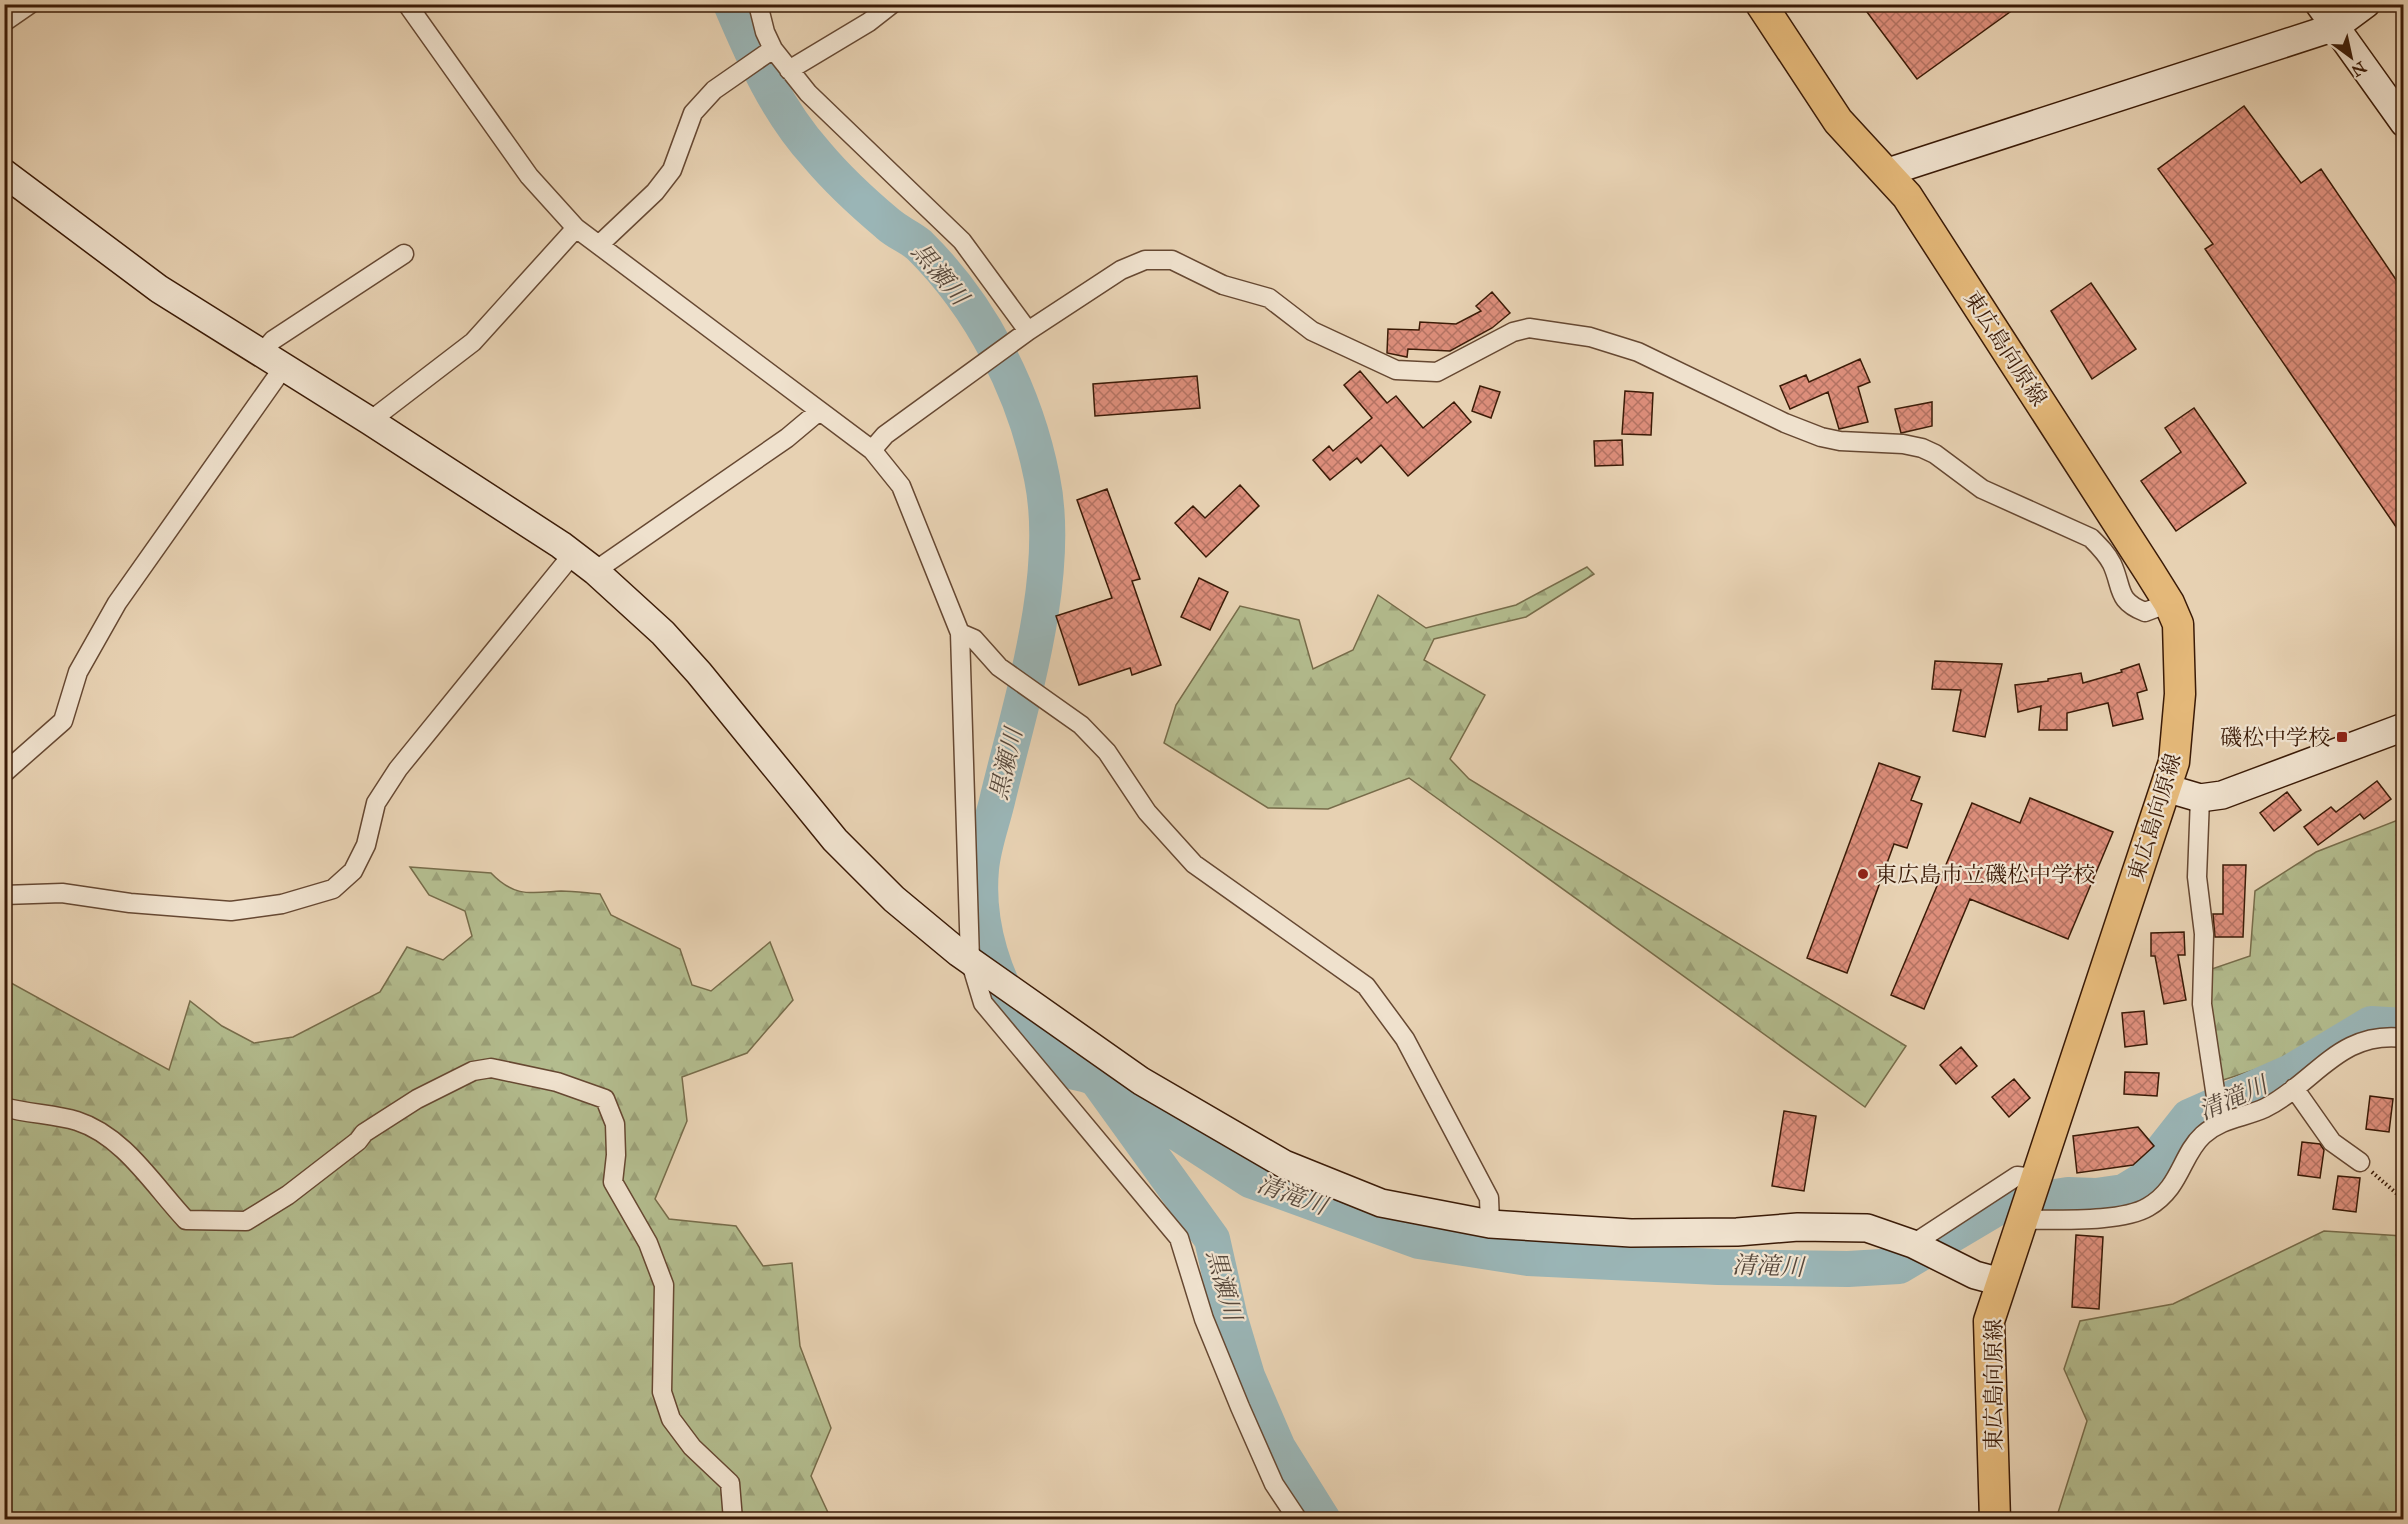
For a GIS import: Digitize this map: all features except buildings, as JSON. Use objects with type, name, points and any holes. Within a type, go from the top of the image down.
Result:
[{"type":"main road","name":"東広島向原線","points":[[1761,4],[1838,121],[1888,172],[1907,196],[2169,603],[2178,624],[2180,694],[2174,762],[1989,1321],[1995,1520]]},
{"type":"street","points":[[4,22],[30,4]]},
{"type":"street","points":[[407,4],[529,176],[576,228],[872,450],[901,486],[960,633],[971,960],[983,1003],[1179,1238],[1204,1319],[1239,1407],[1274,1484],[1298,1520]]},
{"type":"street","points":[[758,4],[765,32],[773,50],[789,70],[808,93],[962,241],[1024,333]]},
{"type":"street","points":[[789,70],[869,22],[892,4]]},
{"type":"street","points":[[2319,4],[2403,123]]},
{"type":"street","points":[[1888,172],[2335,27],[2366,4]]},
{"type":"street","points":[[600,244],[655,192],[672,170],[693,113],[714,90],[737,72],[773,50]]},
{"type":"street","points":[[4,173],[159,289],[370,421],[595,571],[632,602],[699,673],[784,780],[854,862],[894,899],[971,960],[1141,1081],[1284,1164],[1381,1203],[1490,1224],[1631,1233],[1737,1232],[1798,1227],[1867,1228],[1925,1250],[1975,1275],[2001,1282]]},
{"type":"street","points":[[370,421],[473,342],[576,228]]},
{"type":"street","points":[[4,773],[63,721],[78,672],[117,603],[272,361],[273,340],[404,254]]},
{"type":"street","points":[[872,450],[885,435],[936,401],[988,359],[1121,270],[1145,260],[1172,260],[1223,285],[1269,298],[1312,331],[1396,370],[1437,372],[1513,332],[1528,328],[1590,337],[1638,351],[1785,423],[1821,437],[1840,441],[1903,444],[1935,454],[1982,489],[2091,538],[2104,550],[2118,579],[2121,595],[2132,607],[2145,612],[2169,603]]},
{"type":"street","points":[[595,571],[787,438],[818,411]]},
{"type":"street","points":[[4,895],[62,893],[130,903],[231,911],[282,904],[333,889],[353,871],[366,845],[376,803],[398,769],[572,555]]},
{"type":"street","points":[[960,633],[974,639],[999,667],[1082,725],[1107,752],[1147,812],[1194,864],[1366,986],[1405,1039],[1484,1188],[1489,1198],[1490,1224]]},
{"type":"street","points":[[2166,788],[2200,798],[2245,788],[2403,727]]},
{"type":"street","points":[[2200,798],[2197,877],[2204,934],[2202,1004],[2216,1097],[2222,1118]]},
{"type":"street","points":[[2022,1220],[2130,1215],[2148,1208],[2161,1198],[2175,1182],[2201,1137],[2222,1118],[2264,1108],[2344,1049],[2368,1038],[2403,1038]]},
{"type":"street","points":[[4,1107],[78,1121],[105,1135],[134,1160],[186,1220],[209,1222],[246,1221],[288,1195],[358,1141],[364,1133],[417,1099],[473,1071],[491,1068],[557,1082],[605,1099],[615,1124],[616,1155],[613,1182],[648,1243],[664,1285],[662,1392],[670,1419],[730,1484],[733,1520]]},
{"type":"street","points":[[2294,1088],[2332,1142],[2360,1162]]},
{"type":"street","points":[[1925,1250],[2017,1176],[2034,1184]]},
{"type":"path","points":[[2360,1162],[2403,1200]]},
{"type":"green space","points":[[1587,567],[1594,574],[1526,617],[1434,639],[1424,660],[1485,695],[1450,759],[1469,779],[1906,1046],[1865,1107],[1409,778],[1328,809],[1268,808],[1164,743],[1176,705],[1240,606],[1299,620],[1313,669],[1353,650],[1378,595],[1426,628],[1516,605]]},
{"type":"green space","points":[[2403,818],[2403,1036],[2391,1025],[2214,1083],[2203,972],[2250,956],[2255,891],[2316,852]]},
{"type":"green space","points":[[410,867],[491,873],[508,887],[524,892],[566,891],[600,894],[611,915],[680,949],[692,985],[711,991],[770,942],[793,1000],[747,1053],[682,1077],[687,1121],[655,1199],[669,1219],[736,1226],[763,1266],[792,1263],[800,1346],[831,1428],[811,1476],[831,1519],[5,1519],[4,979],[169,1070],[190,1001],[222,1026],[254,1043],[293,1037],[380,992],[407,947],[443,960],[472,936],[465,911],[429,895]]},
{"type":"green space","points":[[2324,1231],[2403,1236],[2403,1519],[2056,1519],[2087,1421],[2064,1369],[2080,1321],[2173,1304]]},
{"type":"waterway","name":"黒瀬川","points":[[731,4],[778,102],[803,138],[842,182],[869,208],[919,245],[942,269],[981,323],[1012,383],[1024,414],[1042,478],[1047,516],[1047,555],[1036,638],[982,860],[981,910],[990,952],[1005,992],[1035,1038],[1065,1068],[1098,1081],[1212,1239],[1230,1319],[1247,1376],[1278,1448],[1323,1520]]},
{"type":"waterway","name":"清滝川","points":[[1116,1093],[1250,1180],[1419,1241],[1528,1258],[1718,1267],[1848,1269],[1899,1266],[2000,1206],[2068,1195],[2096,1196],[2124,1192],[2147,1178],[2163,1150],[2189,1117],[2291,1072],[2371,1024],[2404,1026]]},
{"type":"place","name":"磯松中学校","points":[[2342,737]]},
{"type":"place","name":"東広島市立磯松中学校","points":[[1863,874]]}]
